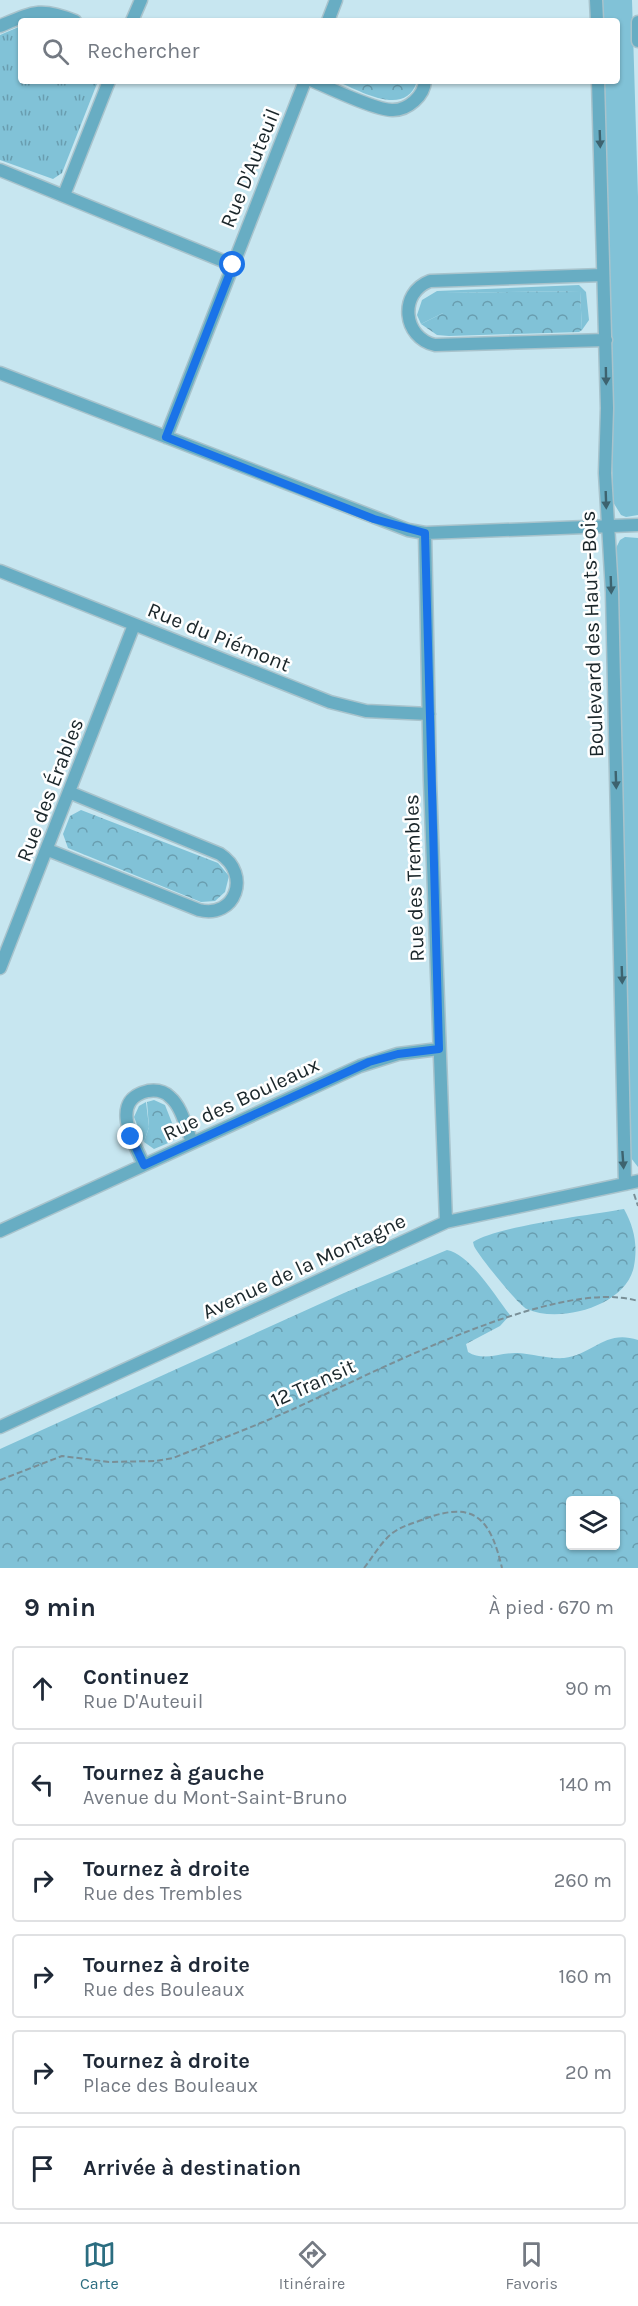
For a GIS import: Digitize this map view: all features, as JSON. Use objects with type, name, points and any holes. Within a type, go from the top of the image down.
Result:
[{"type":"street","points":[[133,18],[141,0]]},
{"type":"street","points":[[332,18],[336,0]]},
{"type":"street","points":[[596,0],[597,18]]},
{"type":"street","points":[[19,18],[36,11],[49,11],[67,18]]},
{"type":"street","points":[[0,26],[18,18]]},
{"type":"street","points":[[638,22],[638,42]]},
{"type":"street","points":[[64,195],[108,84]]},
{"type":"street","name":"Rue D'Auteuil","points":[[166,437],[304,84]]},
{"type":"street","points":[[321,84],[392,111],[409,105],[417,99],[424,84]]},
{"type":"street","name":"Boulevard des Hauts-Bois","points":[[598,84],[606,339],[607,527],[612,592],[632,1183]]},
{"type":"street","points":[[0,170],[233,265]]},
{"type":"street","points":[[603,275],[430,281],[415,291],[407,305],[408,316],[415,333],[435,345],[606,339]]},
{"type":"street","points":[[0,373],[374,519],[425,533],[638,525]]},
{"type":"street","name":"Rue des Trembles","points":[[425,533],[446,1222]]},
{"type":"street","name":"Rue du Piémont","points":[[0,571],[347,707],[387,713],[429,714]]},
{"type":"street","name":"Rue des Érables","points":[[0,968],[71,793],[134,625]]},
{"type":"street","points":[[48,850],[206,912],[223,908],[235,890],[237,872],[231,863],[220,854],[71,793]]},
{"type":"street","name":"Rue des Bouleaux","points":[[0,1232],[369,1062],[398,1054],[439,1049]]},
{"type":"street","points":[[144,1165],[128,1131],[126,1113],[131,1102],[143,1093],[160,1092],[172,1099],[192,1142]]},
{"type":"street","name":"Avenue de la Montagne","points":[[0,1427],[446,1222],[632,1183]]},
{"type":"path","name":"12 Transit","points":[[0,1480],[62,1456],[109,1462],[156,1461],[173,1458],[291,1410],[406,1357],[528,1310],[598,1297],[638,1301]]},
{"type":"path","points":[[364,1568],[390,1535],[404,1526],[446,1511],[462,1510],[482,1521],[496,1543],[502,1568]]},
{"type":"green space","points":[[601,0],[632,0],[638,197],[638,515],[626,517],[621,515],[613,502],[603,84],[620,84],[620,18],[602,18]]},
{"type":"green space","points":[[18,27],[18,84],[97,84],[62,173],[53,179],[0,160],[0,35]]},
{"type":"green space","points":[[343,84],[415,84],[411,92],[403,98],[381,99]]},
{"type":"green space","points":[[579,285],[586,292],[589,320],[582,330],[580,291],[444,293],[443,313],[421,324],[417,315],[422,300],[437,291]]},
{"type":"green space","points":[[580,291],[582,330],[579,332],[449,336],[437,335],[421,324],[443,313],[443,293]]},
{"type":"green space","points":[[625,537],[638,538],[638,1167],[631,1158],[615,550],[620,540]]},
{"type":"green space","points":[[81,810],[218,863],[229,876],[225,892],[215,901],[201,902],[68,848],[63,834],[70,816]]},
{"type":"green space","points":[[154,1100],[165,1105],[176,1133],[173,1141],[154,1149],[144,1142],[149,1127],[147,1102]]},
{"type":"green space","points":[[146,1102],[149,1127],[144,1142],[134,1117],[139,1106]]},
{"type":"green space","points":[[624,1209],[633,1229],[635,1243],[634,1266],[629,1280],[619,1292],[606,1301],[573,1313],[540,1313],[527,1309],[499,1280],[473,1242],[485,1236],[523,1226]]},
{"type":"green space","points":[[447,1250],[456,1253],[474,1268],[510,1315],[500,1326],[466,1344],[468,1352],[474,1355],[518,1353],[564,1358],[584,1352],[608,1340],[627,1337],[638,1340],[638,1568],[0,1568],[0,1449],[344,1293]]},
{"type":"route","points":[[131,1137],[144,1165],[369,1062],[414,1051],[439,1049],[425,533],[374,519],[166,437],[233,265]]}]
